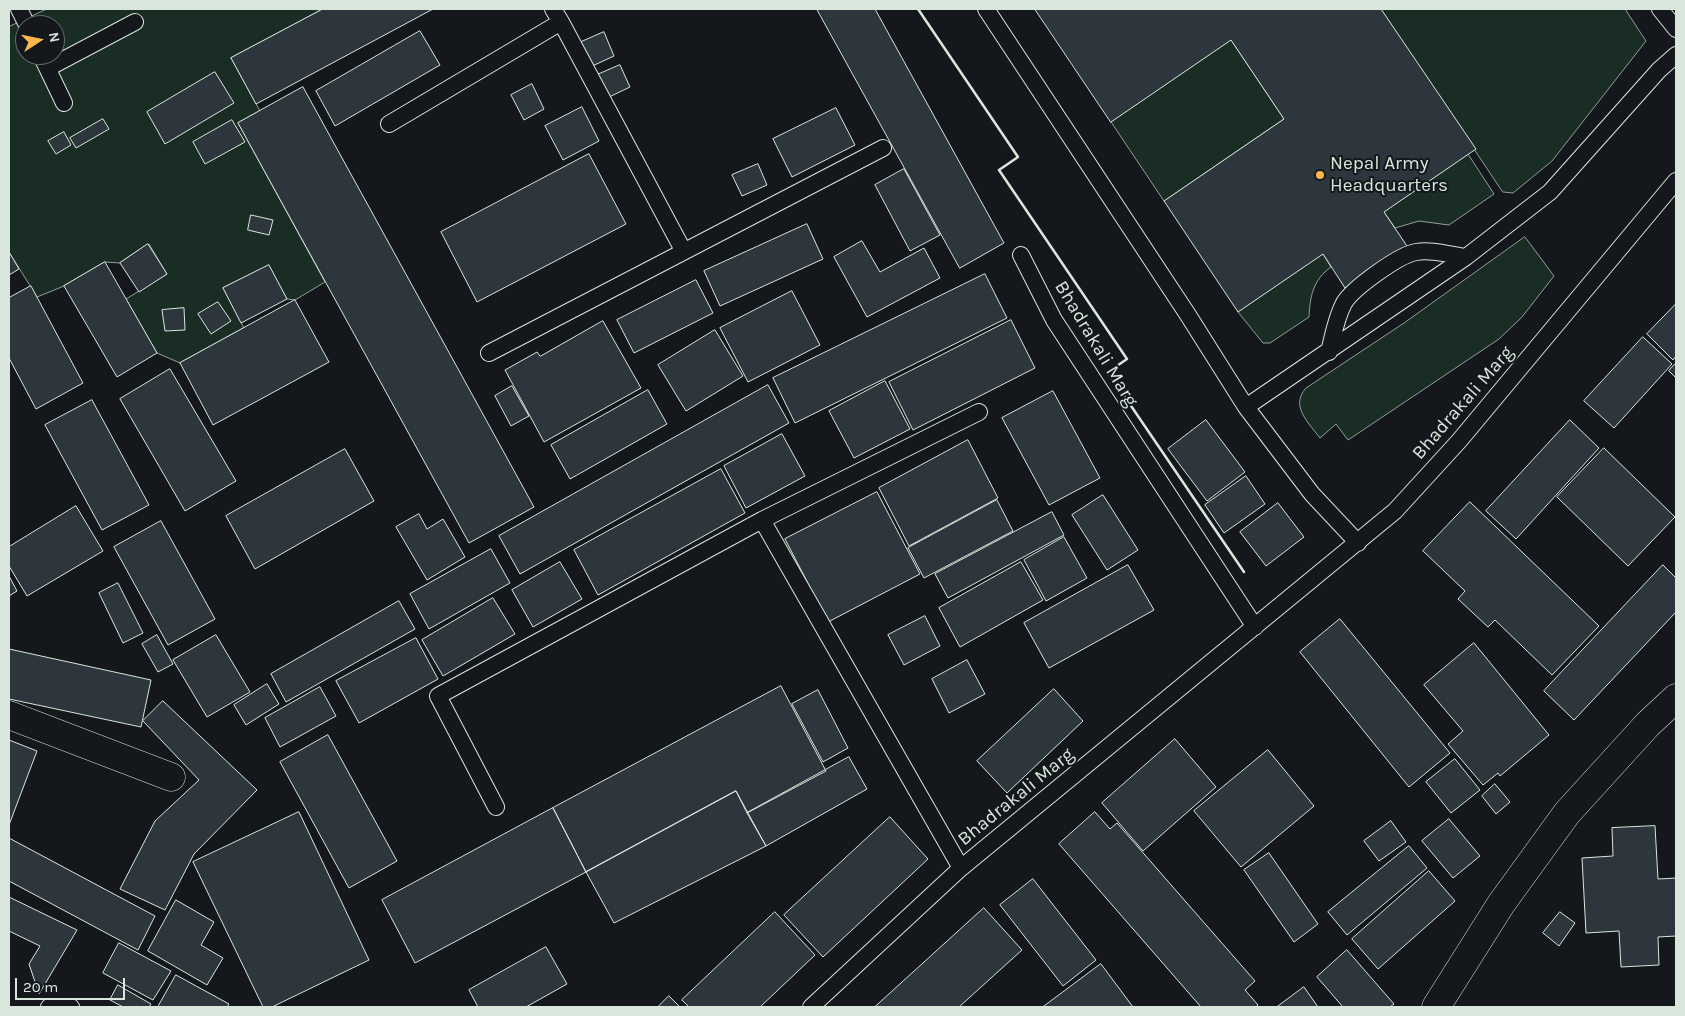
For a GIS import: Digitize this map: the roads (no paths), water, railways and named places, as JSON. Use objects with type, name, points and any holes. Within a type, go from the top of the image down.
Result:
[{"type":"main road","points":[[1436,1007],[1501,904],[1567,813],[1648,724],[1676,698]]},
{"type":"main road","points":[[9,715],[171,778]]},
{"type":"lane","points":[[986,9],[1183,306],[1246,407],[1312,494],[1358,543]]},
{"type":"lane","points":[[1660,9],[1676,28]]},
{"type":"lane","points":[[388,124],[557,16],[683,250]]},
{"type":"lane","points":[[65,53],[135,22]]},
{"type":"lane","points":[[1246,407],[1466,257],[1550,192],[1659,70],[1676,55]]},
{"type":"lane","points":[[45,65],[64,103]]},
{"type":"lane","points":[[489,354],[683,250],[883,148]]},
{"type":"lane","name":"Bhadrakali Marg","points":[[811,1007],[961,868],[1395,511],[1459,441],[1676,181]]},
{"type":"lane","points":[[1329,352],[1344,302],[1356,289],[1404,256],[1417,251],[1466,257]]},
{"type":"lane","name":"Bhadrakali Marg","points":[[1021,255],[1054,320],[1255,626]]},
{"type":"lane","points":[[496,807],[438,696],[762,520],[979,412]]},
{"type":"lane","points":[[762,520],[961,868]]},
{"type":"lane","points":[[49,1007],[71,1007]]},
{"type":"place","name":"Nepal Army Headquarters","points":[[1320,175]]}]
